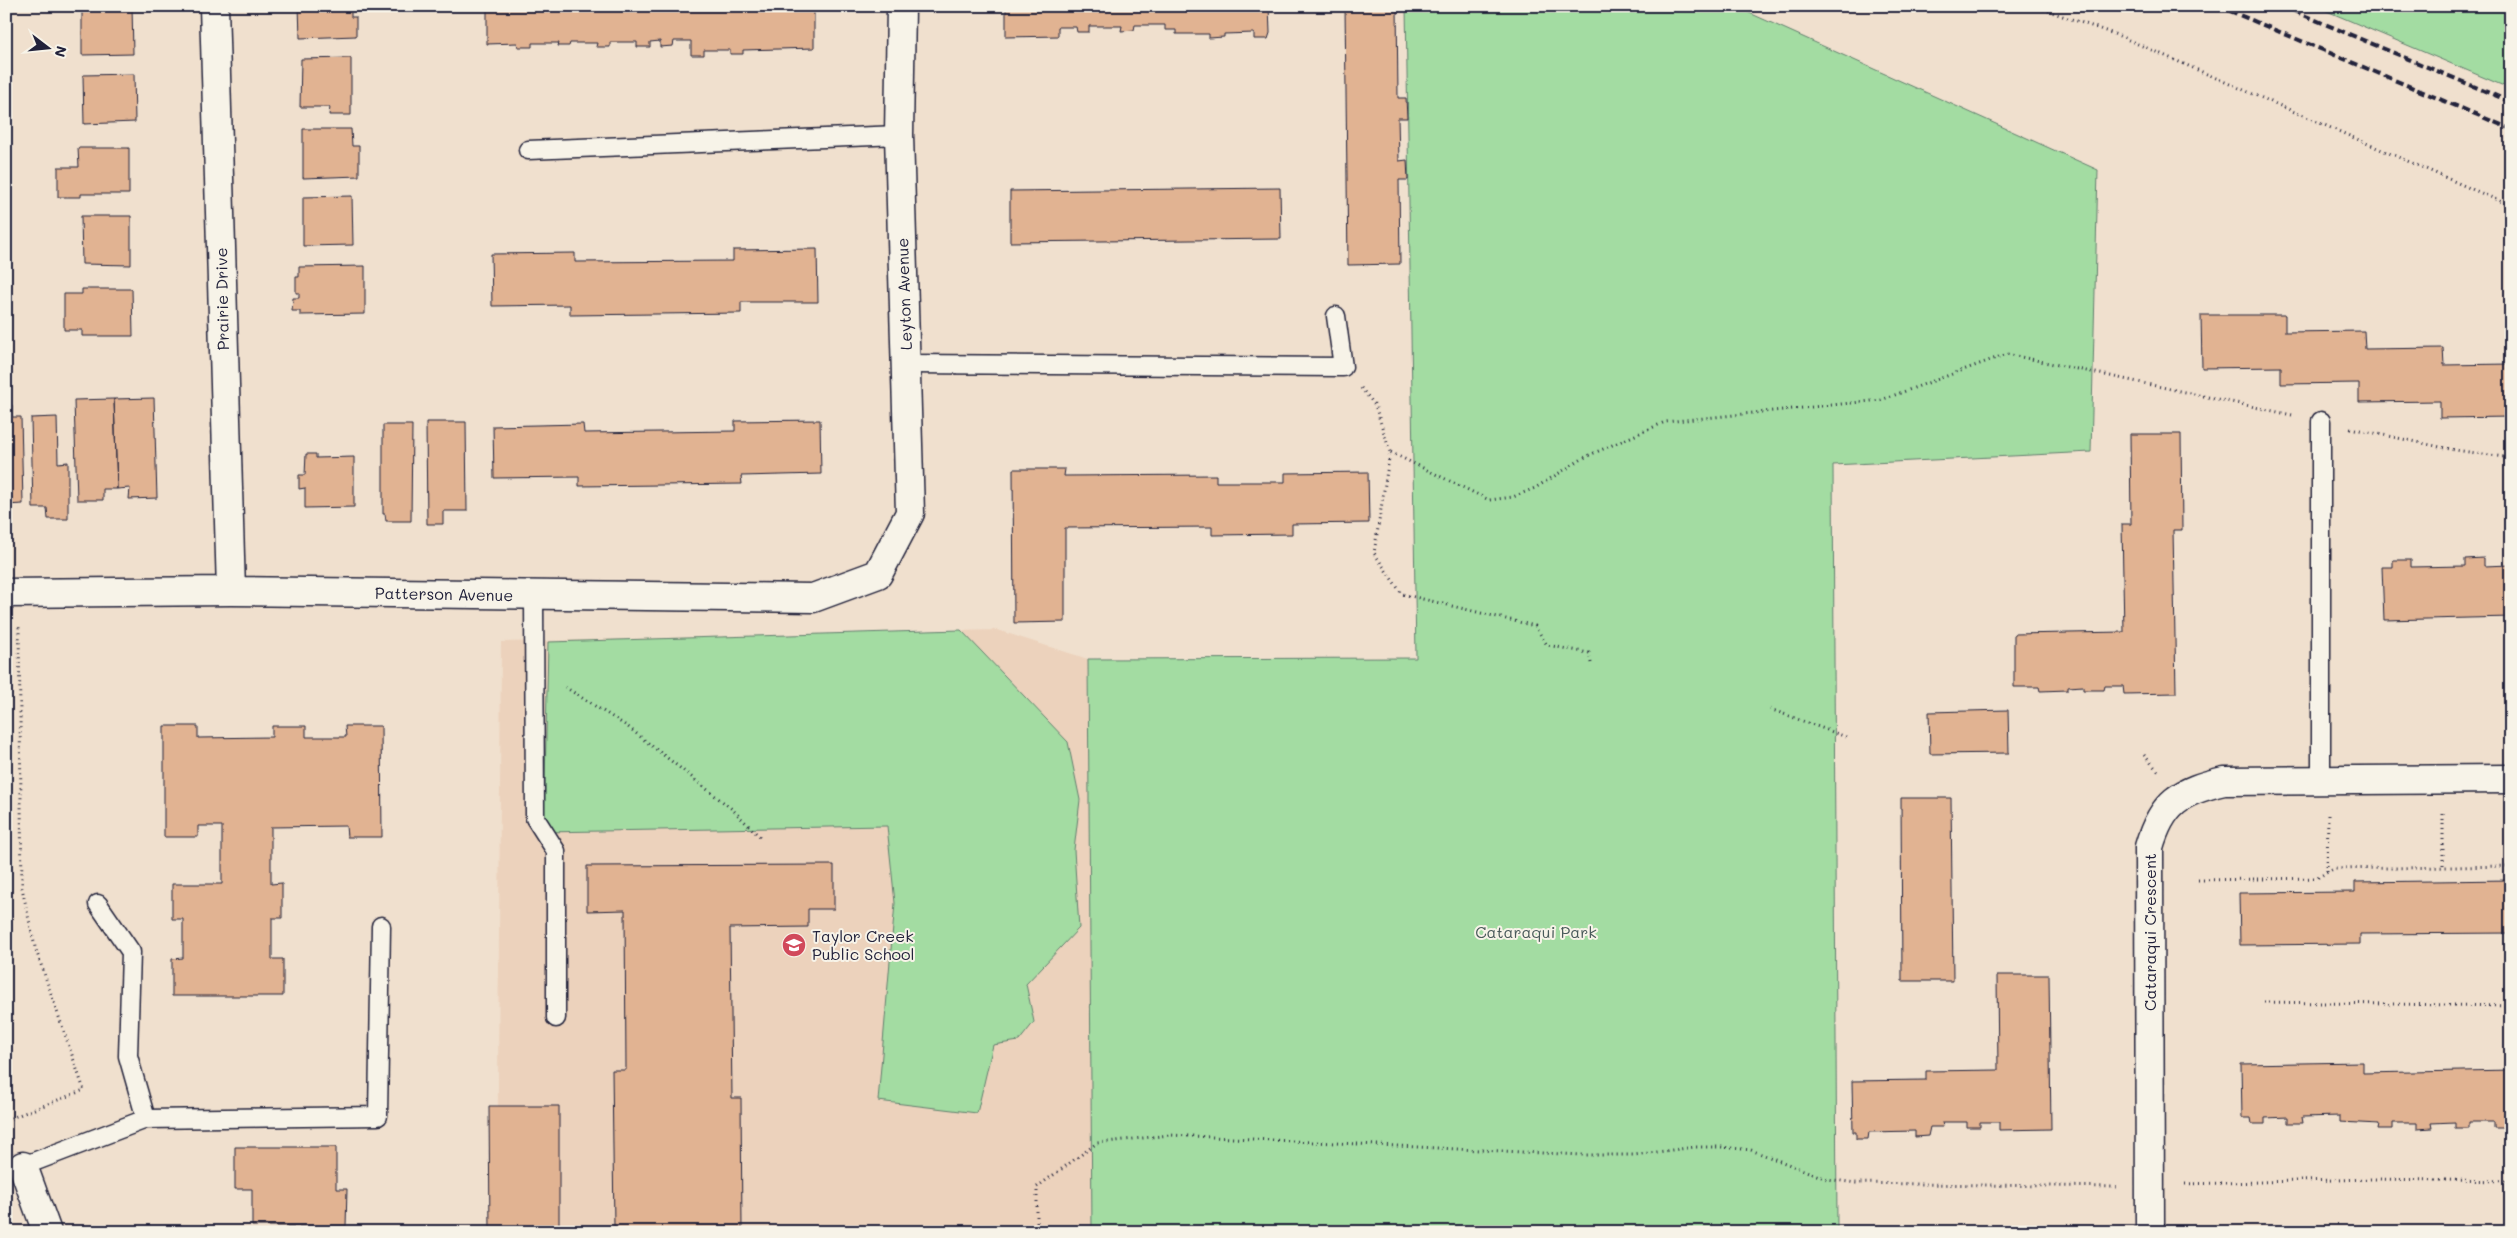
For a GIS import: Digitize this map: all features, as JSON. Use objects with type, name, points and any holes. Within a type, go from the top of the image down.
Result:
[{"type":"street","name":"Prairie Drive","points":[[214,6],[231,591]]},
{"type":"street","name":"Leyton Avenue","points":[[878,574],[910,513],[899,135],[901,6]]},
{"type":"street","name":"Patterson Avenue","points":[[13,593],[231,591],[813,598],[878,574]]},
{"type":"street","name":"Cataraqui Crescent","points":[[2150,1232],[2149,846],[2155,826],[2164,811],[2181,795],[2196,787],[2224,781],[2511,779]]},
{"type":"street","points":[[23,1166],[47,1232]]},
{"type":"lane","points":[[528,150],[899,135]]},
{"type":"lane","points":[[906,364],[1343,367],[1336,316]]},
{"type":"lane","points":[[2321,422],[2321,780]]},
{"type":"lane","points":[[534,596],[535,818],[556,851],[556,1018]]},
{"type":"lane","points":[[98,904],[131,952],[128,1056],[146,1118]]},
{"type":"lane","points":[[23,1166],[146,1118],[378,1116],[380,926]]},
{"type":"path","points":[[2034,6],[2117,35],[2511,206]]},
{"type":"path","points":[[1390,452],[1489,500],[1514,497],[1535,488],[1587,456],[1665,422],[1881,400],[2007,354],[2455,450],[2511,458]]},
{"type":"path","points":[[1343,367],[1375,405],[1390,452],[1374,553],[1402,594],[1535,626],[1547,645],[1588,653],[1591,663]]},
{"type":"path","points":[[6,1120],[84,1090],[35,946],[22,888],[13,593]]},
{"type":"path","points":[[534,674],[563,686],[628,727],[732,809],[762,839]]},
{"type":"path","points":[[1770,709],[1849,738]]},
{"type":"path","points":[[2144,755],[2163,778]]},
{"type":"path","points":[[2443,814],[2443,868]]},
{"type":"path","points":[[2327,871],[2328,815]]},
{"type":"path","points":[[2198,880],[2316,878],[2334,869],[2511,866]]},
{"type":"path","points":[[2264,1002],[2511,1006]]},
{"type":"path","points":[[1037,1232],[1037,1187],[1075,1159],[1097,1143],[1170,1135],[1583,1155],[1634,1155],[1694,1147],[1721,1147],[1751,1150],[1827,1179],[1856,1183],[2122,1188]]},
{"type":"path","points":[[2185,1184],[2372,1178],[2511,1181]]},
{"type":"path","points":[[2433,1232],[2511,1230]]},
{"type":"shaded area","name":"Taylor Creek Public School","points":[[997,630],[1088,659],[1092,1232],[497,1232],[501,642]]},
{"type":"green space","name":"Cataraqui Park","points":[[1406,6],[1734,6],[2098,170],[2091,452],[1833,465],[1837,1232],[1092,1232],[1088,659],[1416,658]]},
{"type":"green space","points":[[2315,6],[2511,6],[2511,89]]},
{"type":"green space","points":[[961,630],[1068,742],[1080,800],[1074,850],[1079,928],[1026,984],[1034,1022],[1019,1041],[993,1045],[977,1113],[878,1101],[895,903],[887,826],[544,832],[548,642]]},
{"type":"building","points":[[82,6],[132,6],[133,54],[82,55]]},
{"type":"building","points":[[299,6],[351,6],[351,17],[356,17],[356,36],[300,38]]},
{"type":"building","points":[[487,6],[814,6],[814,48],[743,50],[743,54],[730,54],[730,50],[704,50],[704,55],[691,55],[691,41],[674,41],[673,46],[660,47],[660,41],[650,42],[650,47],[637,47],[637,42],[610,42],[610,47],[596,47],[597,43],[570,43],[569,46],[558,46],[559,43],[532,43],[532,47],[518,47],[517,43],[487,44]]},
{"type":"building","points":[[1006,6],[1269,6],[1270,33],[1268,39],[1254,39],[1254,33],[1224,34],[1224,37],[1209,38],[1209,34],[1176,34],[1176,30],[1165,30],[1165,25],[1135,25],[1134,30],[1121,31],[1122,26],[1089,26],[1089,32],[1077,32],[1076,27],[1058,27],[1058,36],[1006,37]]},
{"type":"building","points":[[1345,6],[1397,6],[1398,98],[1406,98],[1407,118],[1398,118],[1399,161],[1407,160],[1408,180],[1399,180],[1400,264],[1348,265]]},
{"type":"building","points":[[351,58],[351,115],[329,115],[330,107],[300,107],[301,59]]},
{"type":"building","points":[[134,74],[135,122],[84,124],[83,75]]},
{"type":"building","points":[[303,129],[351,129],[352,146],[359,146],[359,176],[303,178]]},
{"type":"building","points":[[78,148],[129,148],[129,194],[81,194],[81,197],[58,197],[58,167],[79,167]]},
{"type":"building","points":[[1280,188],[1281,239],[1010,242],[1010,191]]},
{"type":"building","points":[[352,196],[353,245],[303,246],[303,197]]},
{"type":"building","points":[[81,216],[131,216],[131,265],[82,264]]},
{"type":"building","points":[[817,249],[818,302],[741,302],[741,313],[570,315],[570,305],[492,306],[491,254],[575,253],[575,262],[733,261],[733,250]]},
{"type":"building","points":[[365,266],[365,314],[300,315],[300,311],[292,311],[293,298],[299,298],[299,293],[296,293],[296,277],[299,277],[299,267]]},
{"type":"building","points":[[82,289],[132,289],[133,336],[82,336],[82,330],[64,330],[64,294],[82,294]]},
{"type":"building","points":[[2201,315],[2285,315],[2285,332],[2364,331],[2365,349],[2443,348],[2444,365],[2511,364],[2511,417],[2440,418],[2440,401],[2359,402],[2359,383],[2281,384],[2281,367],[2202,368]]},
{"type":"building","points":[[154,398],[157,498],[129,499],[130,488],[117,489],[114,399]]},
{"type":"building","points":[[114,399],[117,489],[103,489],[103,500],[77,500],[74,400]]},
{"type":"building","points":[[12,405],[12,417],[21,417],[23,504],[6,505],[6,406]]},
{"type":"building","points":[[57,417],[58,463],[68,462],[68,519],[48,519],[47,508],[33,508],[31,418]]},
{"type":"building","points":[[820,420],[821,474],[741,476],[742,484],[579,486],[579,477],[494,478],[493,426],[583,424],[584,433],[735,431],[735,421]]},
{"type":"building","points":[[426,422],[466,422],[467,511],[443,511],[443,524],[427,524]]},
{"type":"building","points":[[383,425],[412,425],[411,521],[386,521],[385,514],[383,514]]},
{"type":"building","points":[[2130,434],[2181,434],[2182,530],[2173,530],[2176,693],[2124,694],[2123,686],[2105,686],[2104,690],[2083,690],[2083,686],[2068,687],[2068,690],[2040,691],[2039,687],[2014,687],[2014,634],[2124,632],[2122,524],[2131,524]]},
{"type":"building","points":[[306,454],[316,454],[316,458],[354,457],[354,507],[305,508],[305,488],[299,489],[299,475],[305,475]]},
{"type":"building","points":[[1013,469],[1065,469],[1064,476],[1216,475],[1216,482],[1285,482],[1285,473],[1368,472],[1369,523],[1292,524],[1292,534],[1212,535],[1212,527],[1065,528],[1065,622],[1014,623]]},
{"type":"building","points":[[2484,558],[2484,566],[2511,565],[2511,617],[2384,620],[2382,567],[2393,567],[2393,560],[2411,560],[2411,567],[2465,566],[2465,559]]},
{"type":"building","points":[[2008,710],[2009,753],[1930,754],[1929,712]]},
{"type":"building","points":[[164,726],[198,726],[198,738],[272,737],[272,726],[306,726],[306,737],[346,737],[345,726],[381,726],[382,837],[347,837],[346,826],[271,827],[271,884],[282,883],[282,918],[272,918],[272,959],[283,959],[283,996],[172,996],[172,959],[183,958],[183,919],[172,919],[172,884],[222,884],[222,826],[198,826],[198,837],[164,837]]},
{"type":"building","points":[[1901,798],[1951,798],[1953,981],[1902,981]]},
{"type":"building","points":[[834,865],[834,909],[808,909],[808,927],[730,928],[732,1098],[741,1098],[742,1232],[490,1232],[489,1106],[559,1106],[559,1228],[618,1227],[614,1226],[612,1070],[626,1070],[625,910],[587,911],[587,866]]},
{"type":"building","points":[[2511,880],[2511,933],[2360,934],[2360,944],[2240,945],[2239,893],[2355,892],[2355,882]]},
{"type":"building","points":[[1997,975],[2049,975],[2051,1129],[1999,1130],[1999,1122],[1980,1122],[1980,1127],[1967,1127],[1967,1122],[1942,1122],[1943,1127],[1930,1127],[1928,1136],[1915,1137],[1915,1131],[1869,1132],[1868,1139],[1856,1139],[1856,1132],[1853,1132],[1852,1081],[1926,1080],[1926,1071],[1998,1070]]},
{"type":"building","points":[[2363,1062],[2363,1073],[2511,1070],[2511,1122],[2508,1122],[2508,1128],[2494,1128],[2494,1122],[2469,1122],[2469,1128],[2455,1128],[2455,1122],[2431,1123],[2432,1128],[2417,1129],[2417,1123],[2393,1123],[2393,1129],[2378,1129],[2379,1124],[2340,1122],[2340,1116],[2302,1117],[2303,1123],[2288,1123],[2288,1117],[2265,1118],[2265,1124],[2252,1124],[2251,1118],[2242,1118],[2241,1064]]},
{"type":"building","points":[[235,1147],[336,1147],[336,1189],[347,1189],[346,1226],[252,1226],[252,1189],[235,1189]]},
{"type":"railway","points":[[2218,6],[2511,129]]},
{"type":"railway","points":[[2282,6],[2511,102]]},
{"type":"place","name":"Taylor Creek Public School","points":[[794,945]]}]
